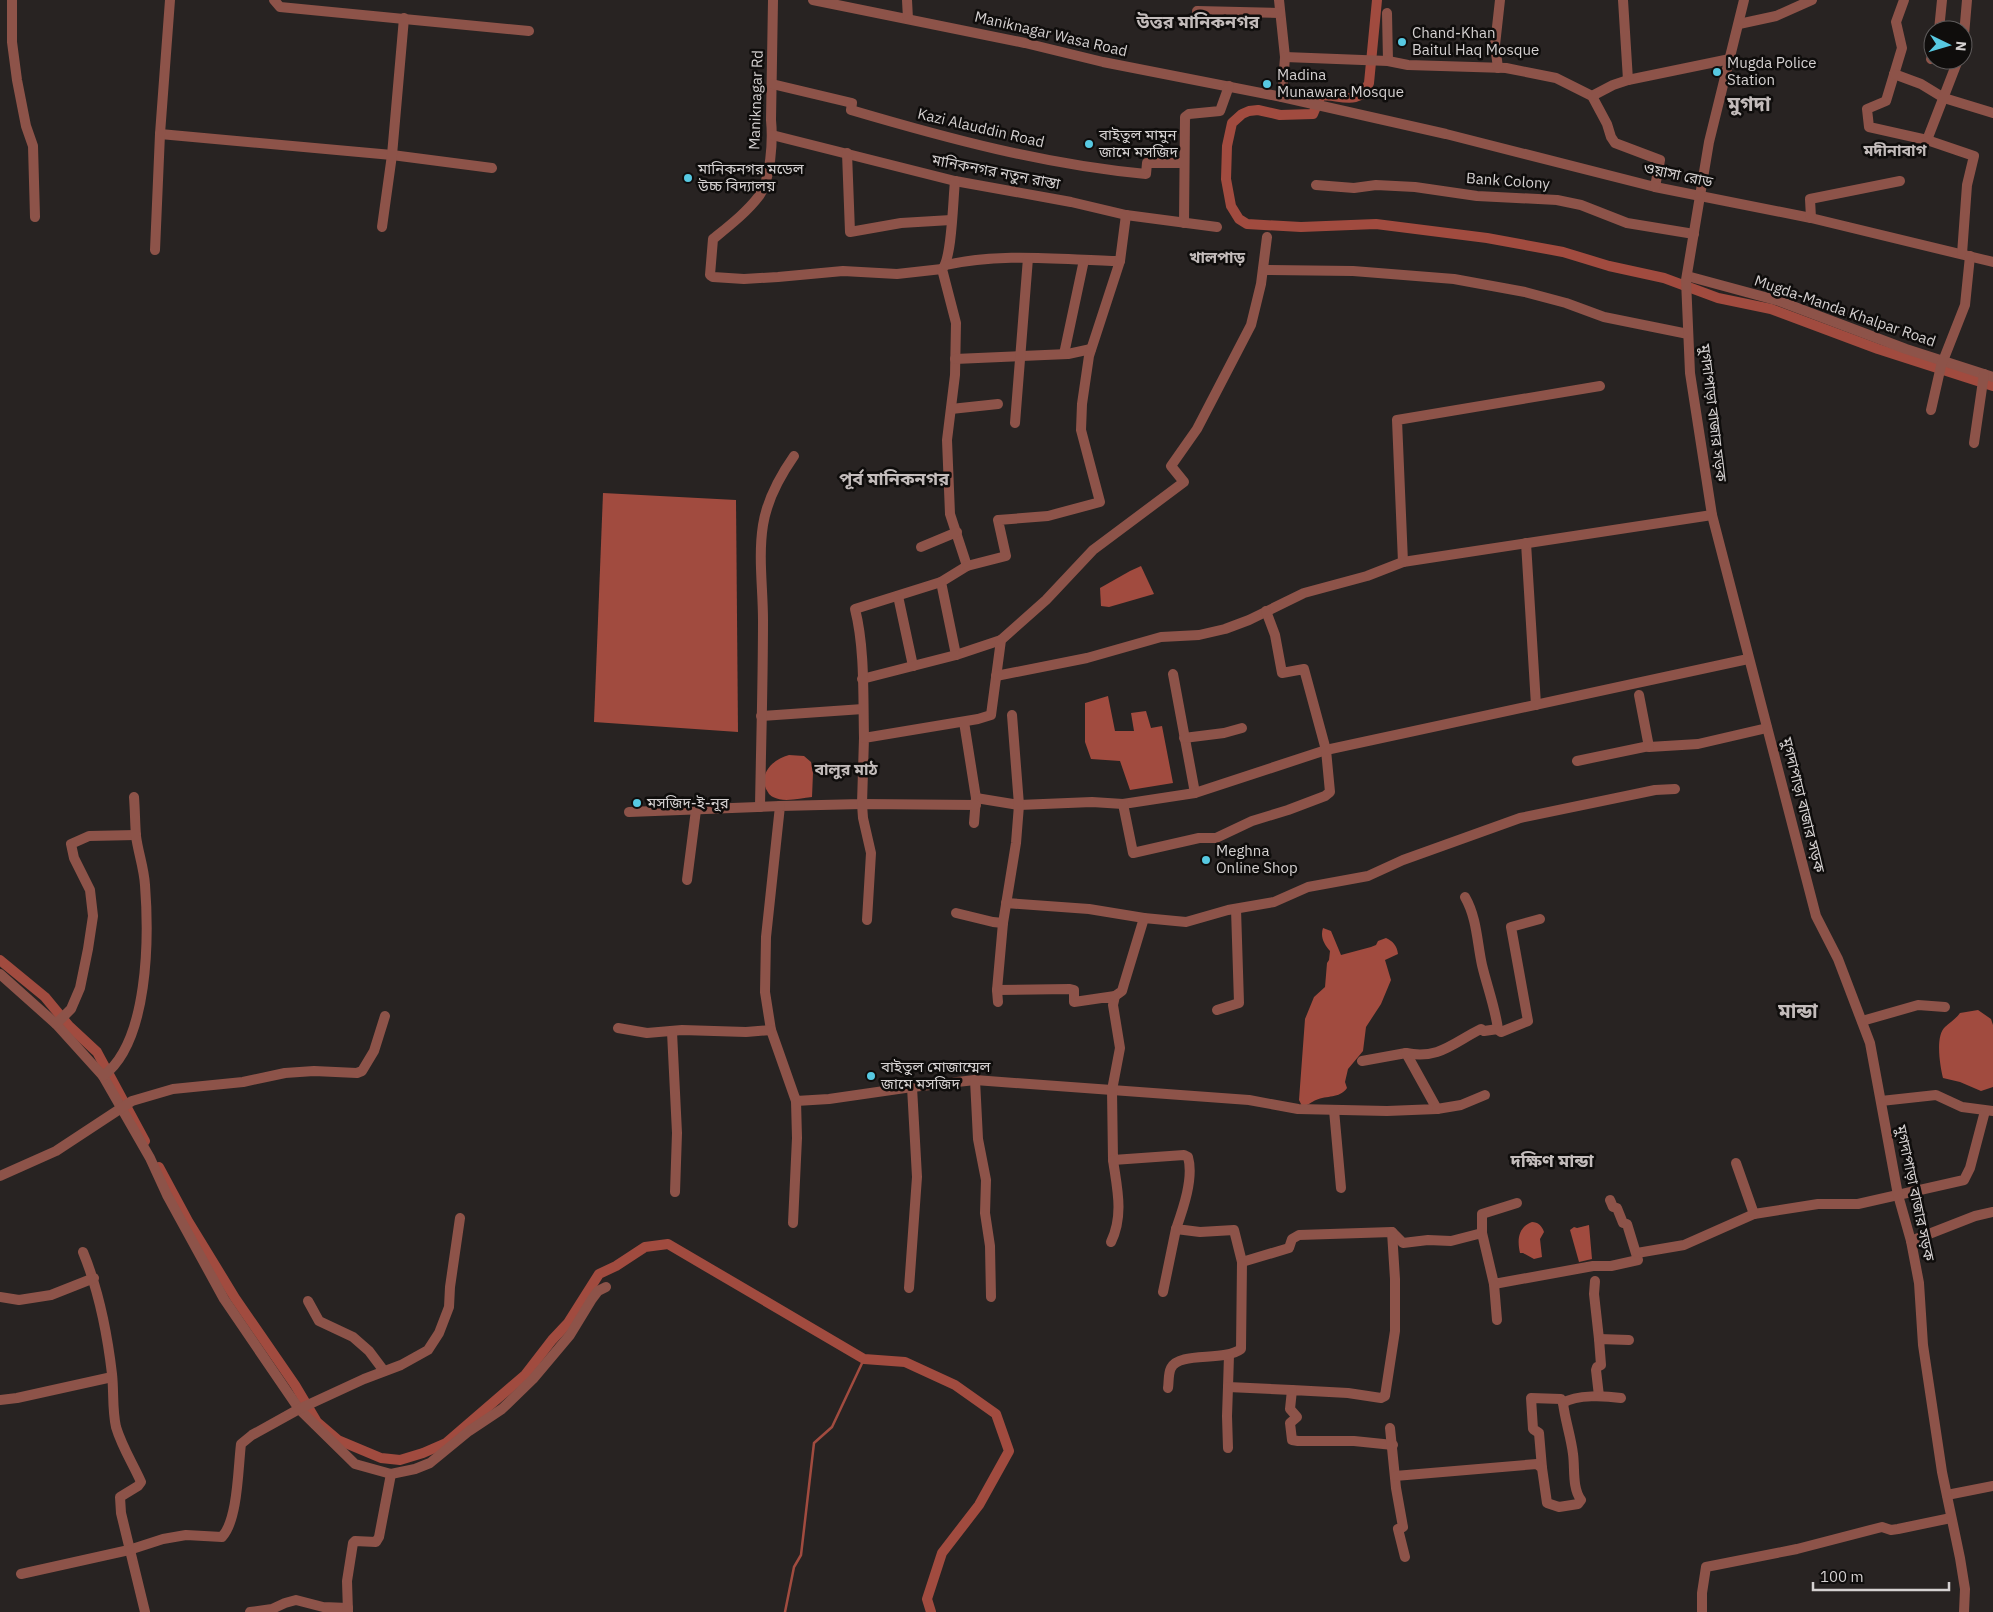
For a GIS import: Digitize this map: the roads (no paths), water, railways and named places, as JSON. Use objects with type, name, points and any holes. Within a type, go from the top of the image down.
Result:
[{"type":"street","points":[[12,0],[12,42],[16,71],[24,118],[33,146],[35,217]]},
{"type":"street","points":[[155,250],[160,134],[170,0]]},
{"type":"street","points":[[274,0],[280,7],[529,31]]},
{"type":"street","name":"Maniknagar Rd","points":[[773,0],[770,120],[772,135],[766,179],[760,195],[714,239],[710,275],[713,277],[744,279],[778,278],[843,271],[897,274],[944,267]]},
{"type":"street","name":"Maniknagar Wasa Road","points":[[813,0],[1024,43],[1103,62],[1282,96]]},
{"type":"street","points":[[907,0],[908,19]]},
{"type":"street","points":[[1279,0],[1285,57],[1282,96]]},
{"type":"street","points":[[1498,68],[1495,45],[1500,0]]},
{"type":"street","points":[[1623,0],[1628,80]]},
{"type":"street","name":"মুগদাপাড়া বাজার সড়ক","points":[[1744,0],[1709,142],[1687,278],[1690,373],[1712,516],[1816,916],[1838,959],[1870,1043],[1898,1195],[1919,1283],[1923,1345],[1933,1418],[1960,1558],[1964,1589],[1964,1612]]},
{"type":"street","points":[[1739,24],[1776,16],[1812,0]]},
{"type":"street","points":[[1904,0],[1896,22],[1902,48],[1886,101],[1867,109],[1868,128],[1927,140],[1974,156],[1966,192],[1965,305],[1942,367],[1931,410]]},
{"type":"street","points":[[1940,20],[1942,0]]},
{"type":"street","points":[[1965,20],[1967,0]]},
{"type":"street","points":[[1197,11],[1280,12]]},
{"type":"street","points":[[1386,61],[1388,13]]},
{"type":"street","points":[[382,227],[392,155],[404,18]]},
{"type":"street","points":[[1285,57],[1357,59],[1408,65],[1498,68],[1556,78],[1592,96],[1607,124],[1610,137],[1615,143],[1660,160],[1655,187]]},
{"type":"street","points":[[1592,96],[1628,80],[1730,59]]},
{"type":"street","points":[[1927,140],[1954,70]]},
{"type":"street","points":[[1894,74],[1921,84],[1944,98],[1993,113]]},
{"type":"street","name":"Kazi Alauddin Road","points":[[772,84],[852,103],[851,110],[944,137],[1036,157],[1146,174],[1147,163],[1184,163]]},
{"type":"street","points":[[1184,223],[1186,117],[1189,114],[1220,111],[1229,86]]},
{"type":"street","name":"ওয়াসা রোড","points":[[1282,96],[1357,115],[1446,134],[1655,187],[1811,218],[1993,262]]},
{"type":"street","points":[[160,134],[392,155],[492,168]]},
{"type":"street","name":"মানিকনগর নতুন রাস্তা","points":[[772,135],[955,182],[1071,202],[1126,215],[1217,227]]},
{"type":"street","points":[[847,153],[850,232],[902,223],[951,220]]},
{"type":"street","points":[[1811,218],[1810,199],[1900,181]]},
{"type":"street","points":[[955,182],[950,244],[944,267],[956,323],[955,359],[947,440],[947,468],[950,514],[967,566]]},
{"type":"street","name":"Bank Colony","points":[[1316,185],[1354,188],[1376,186],[1415,187],[1477,196],[1557,200],[1580,205],[1627,223],[1694,234]]},
{"type":"street","points":[[867,920],[871,853],[863,818],[862,804],[864,738],[862,679],[858,620],[855,609],[942,582],[967,566],[1006,556],[998,520],[1048,516],[1100,502],[1081,430],[1082,404],[1091,349],[1120,261],[1126,215]]},
{"type":"street","points":[[862,679],[956,655],[1001,640],[1046,600],[1093,550],[1184,482],[1170,466],[1197,429],[1251,326],[1263,270],[1267,237]]},
{"type":"street","points":[[944,267],[971,260],[1028,258],[1120,261]]},
{"type":"street","points":[[1015,423],[1028,258]]},
{"type":"street","points":[[1064,354],[1084,260]]},
{"type":"street","points":[[1263,270],[1353,271],[1454,279],[1525,292],[1566,303],[1604,317],[1688,334]]},
{"type":"street","name":"Mugda-Manda Khalpar Road","points":[[1687,278],[1779,301],[1942,367],[1985,379]]},
{"type":"street","points":[[955,359],[1064,354],[1091,349]]},
{"type":"street","points":[[1974,443],[1985,379]]},
{"type":"street","points":[[1403,562],[1397,420],[1600,386]]},
{"type":"street","points":[[951,409],[998,404]]},
{"type":"street","points":[[760,807],[763,618],[760,552],[763,524],[770,501],[781,474],[794,456]]},
{"type":"street","points":[[996,676],[1087,658],[1161,637],[1199,635],[1225,629],[1249,620],[1304,593],[1366,576],[1403,562],[1712,516]]},
{"type":"street","points":[[921,547],[957,532]]},
{"type":"street","points":[[1526,543],[1536,705]]},
{"type":"street","points":[[942,582],[956,655]]},
{"type":"street","points":[[898,596],[913,666]]},
{"type":"street","points":[[1123,804],[1133,853],[1199,838],[1216,838],[1252,821],[1288,810],[1325,796],[1330,792],[1326,750],[1304,668],[1282,673],[1274,635],[1266,611]]},
{"type":"street","points":[[864,738],[964,722],[991,715],[1001,640]]},
{"type":"street","points":[[629,812],[976,801],[1019,805],[1092,802],[1123,804],[1196,793],[1326,750],[1748,659]]},
{"type":"street","points":[[1173,674],[1196,793]]},
{"type":"street","points":[[1639,695],[1648,746]]},
{"type":"street","points":[[761,716],[863,709]]},
{"type":"street","points":[[998,1002],[997,990],[1003,923],[1016,843],[1019,805],[1012,715]]},
{"type":"street","points":[[964,722],[976,801],[974,823]]},
{"type":"street","points":[[1184,738],[1224,733],[1242,728]]},
{"type":"street","points":[[1577,761],[1648,746],[1698,744],[1767,728]]},
{"type":"street","points":[[1006,903],[1081,909],[1186,922],[1236,909],[1274,902],[1308,887],[1368,876],[1403,860],[1520,818],[1655,790],[1675,789]]},
{"type":"street","points":[[107,1072],[124,1052],[137,1018],[147,949],[145,881],[136,835],[134,797]]},
{"type":"street","points":[[780,806],[766,937],[765,992],[771,1030],[796,1101],[797,1138],[793,1223]]},
{"type":"street","points":[[687,880],[696,810]]},
{"type":"street","points":[[60,1021],[71,1009],[80,988],[93,916],[90,890],[74,858],[72,844],[89,836],[136,835]]},
{"type":"street","points":[[1465,898],[1475,922],[1481,962],[1498,1029]]},
{"type":"street","points":[[1217,1010],[1239,1003],[1236,909]]},
{"type":"street","points":[[956,914],[1003,923]]},
{"type":"street","points":[[997,990],[1070,989],[1074,990],[1074,1002],[1115,996],[1122,991],[1144,918]]},
{"type":"street","points":[[1362,1061],[1406,1054],[1419,1056],[1438,1052],[1454,1046],[1481,1029],[1484,1031],[1498,1029],[1501,1032],[1508,1031],[1528,1021],[1511,927],[1540,919]]},
{"type":"street","points":[[0,974],[60,1021],[107,1072],[126,1104],[167,1195],[224,1299],[301,1409],[355,1464],[391,1474],[415,1469],[430,1463],[469,1431],[502,1409],[552,1358],[570,1335],[598,1291],[606,1287]]},
{"type":"street","points":[[1111,1242],[1117,1229],[1119,1202],[1113,1160],[1112,1090],[1120,1048],[1113,1005],[1115,996]]},
{"type":"street","points":[[1862,1021],[1918,1005],[1945,1007]]},
{"type":"street","points":[[0,1176],[56,1151],[102,1122],[126,1104],[173,1089],[243,1082],[285,1073],[314,1071],[357,1073],[362,1071],[374,1051],[385,1016]]},
{"type":"street","points":[[618,1028],[647,1033],[682,1030],[746,1032],[771,1030]]},
{"type":"street","points":[[672,1032],[677,1133],[675,1192]]},
{"type":"street","points":[[1406,1054],[1437,1109]]},
{"type":"street","points":[[796,1101],[829,1099],[975,1080],[1249,1100],[1298,1108],[1334,1110],[1387,1111],[1437,1109],[1461,1105],[1485,1095]]},
{"type":"street","points":[[975,1080],[978,1139],[986,1180],[985,1213],[990,1246],[991,1297]]},
{"type":"street","points":[[909,1288],[917,1177],[912,1087]]},
{"type":"street","points":[[1636,1253],[1684,1244],[1754,1214],[1818,1204],[1858,1204],[1964,1180],[1970,1168],[1989,1111],[1962,1106],[1936,1096],[1881,1101]]},
{"type":"street","points":[[1334,1110],[1341,1188]]},
{"type":"street","points":[[1113,1160],[1184,1155],[1188,1157],[1188,1188],[1176,1229],[1163,1292]]},
{"type":"street","points":[[1736,1163],[1754,1214]]},
{"type":"street","points":[[1494,1284],[1638,1260],[1627,1224],[1623,1223],[1617,1208],[1613,1207],[1610,1200]]},
{"type":"street","points":[[1497,1320],[1494,1284],[1482,1233],[1482,1214],[1517,1203]]},
{"type":"street","points":[[1910,1240],[1975,1216],[1993,1212]]},
{"type":"street","points":[[21,1574],[129,1550],[178,1536],[222,1536],[231,1517],[236,1498],[236,1480],[241,1444],[252,1435],[314,1402],[408,1361],[428,1350],[439,1333],[449,1307],[460,1218]]},
{"type":"street","points":[[1168,1388],[1170,1370],[1179,1361],[1229,1355],[1238,1351],[1242,1345],[1242,1262],[1234,1230],[1200,1232],[1176,1229]]},
{"type":"street","points":[[1242,1262],[1289,1248],[1292,1239],[1299,1235],[1392,1232],[1403,1243],[1428,1240],[1451,1241],[1482,1233]]},
{"type":"street","points":[[1228,1387],[1348,1394],[1381,1398],[1385,1396],[1395,1331],[1396,1279],[1392,1232]]},
{"type":"street","points":[[83,1252],[94,1278],[105,1323],[116,1426],[125,1450],[141,1482],[120,1497],[121,1513],[129,1550],[145,1612]]},
{"type":"street","points":[[0,1297],[19,1300],[51,1295],[94,1278]]},
{"type":"street","points":[[1594,1281],[1602,1360],[1596,1370],[1600,1396]]},
{"type":"street","points":[[308,1301],[319,1321],[353,1337],[369,1351],[384,1371]]},
{"type":"street","points":[[1600,1339],[1629,1340]]},
{"type":"street","points":[[1228,1448],[1229,1355]]},
{"type":"street","points":[[0,1400],[112,1377]]},
{"type":"street","points":[[1292,1390],[1290,1409],[1298,1417],[1290,1423],[1292,1440],[1354,1441],[1392,1445]]},
{"type":"street","points":[[1563,1403],[1567,1400],[1600,1396],[1621,1398]]},
{"type":"street","points":[[1532,1398],[1561,1399],[1573,1453],[1578,1496],[1582,1500],[1578,1504],[1560,1507],[1547,1503],[1542,1468],[1539,1434],[1534,1428],[1532,1398]]},
{"type":"street","points":[[1390,1428],[1403,1527],[1398,1529],[1405,1557]]},
{"type":"street","points":[[1395,1476],[1537,1464],[1542,1468]]},
{"type":"street","points":[[250,1612],[272,1609],[296,1600],[323,1607],[348,1610],[347,1581],[353,1543],[355,1541],[376,1542],[379,1537],[391,1474]]},
{"type":"street","points":[[1947,1495],[1993,1486]]},
{"type":"street","points":[[1702,1612],[1702,1593],[1706,1567],[1797,1549],[1876,1528],[1898,1529],[1951,1518]]},
{"type":"waterway","points":[[1377,0],[1369,83],[1360,95],[1349,98],[1321,95],[1313,114],[1280,115],[1258,110],[1242,114],[1232,123],[1227,146],[1226,179],[1231,206],[1239,219],[1247,224],[1301,227],[1376,224],[1487,238],[1563,252],[1609,266],[1664,278],[1718,298],[1771,309],[1878,349],[1993,386]]},
{"type":"waterway","points":[[0,960],[45,997],[69,1026],[97,1052],[145,1141]]},
{"type":"waterway","points":[[159,1167],[188,1221],[235,1298],[295,1385],[317,1422],[338,1440],[381,1458],[400,1460],[446,1443],[525,1375],[568,1323],[599,1274],[616,1266],[645,1247],[668,1244],[864,1359],[905,1362],[955,1385],[996,1414],[1009,1451],[979,1505],[942,1553],[927,1599],[931,1612]]},
{"type":"waterway","points":[[785,1612],[794,1567],[801,1555],[814,1443],[832,1427],[864,1359]]},
{"type":"place","name":"Chand-Khan Baitul Haq Mosque","points":[[1402,42]]},
{"type":"place","name":"Mugda Police Station","points":[[1717,72]]},
{"type":"place","name":"Madina Munawara Mosque","points":[[1267,84]]},
{"type":"place","name":"বাইতুল মামুন জামে মসজিদ","points":[[1089,144]]},
{"type":"place","name":"মানিকনগর মডেল উচ্চ বিদ্যালয়","points":[[688,178]]},
{"type":"place","name":"মসজিদ-ই-নূর","points":[[637,803]]},
{"type":"place","name":"Meghna Online Shop","points":[[1206,860]]},
{"type":"place","name":"বাইতুল মোজাম্মেল জামে মসজিদ","points":[[871,1076]]},
{"type":"district","name":"উত্তর মানিকনগর","points":[[1198,22]]},
{"type":"district","name":"মুগদা","points":[[1749,104]]},
{"type":"district","name":"মদীনাবাগ","points":[[1895,150]]},
{"type":"district","name":"খালপাড়","points":[[1217,257]]},
{"type":"district","name":"পূর্ব মানিকনগর","points":[[894,479]]},
{"type":"district","name":"বালুর মাঠ","points":[[846,769]]},
{"type":"district","name":"মান্ডা","points":[[1798,1011]]},
{"type":"district","name":"দক্ষিণ মান্ডা","points":[[1552,1161]]}]
